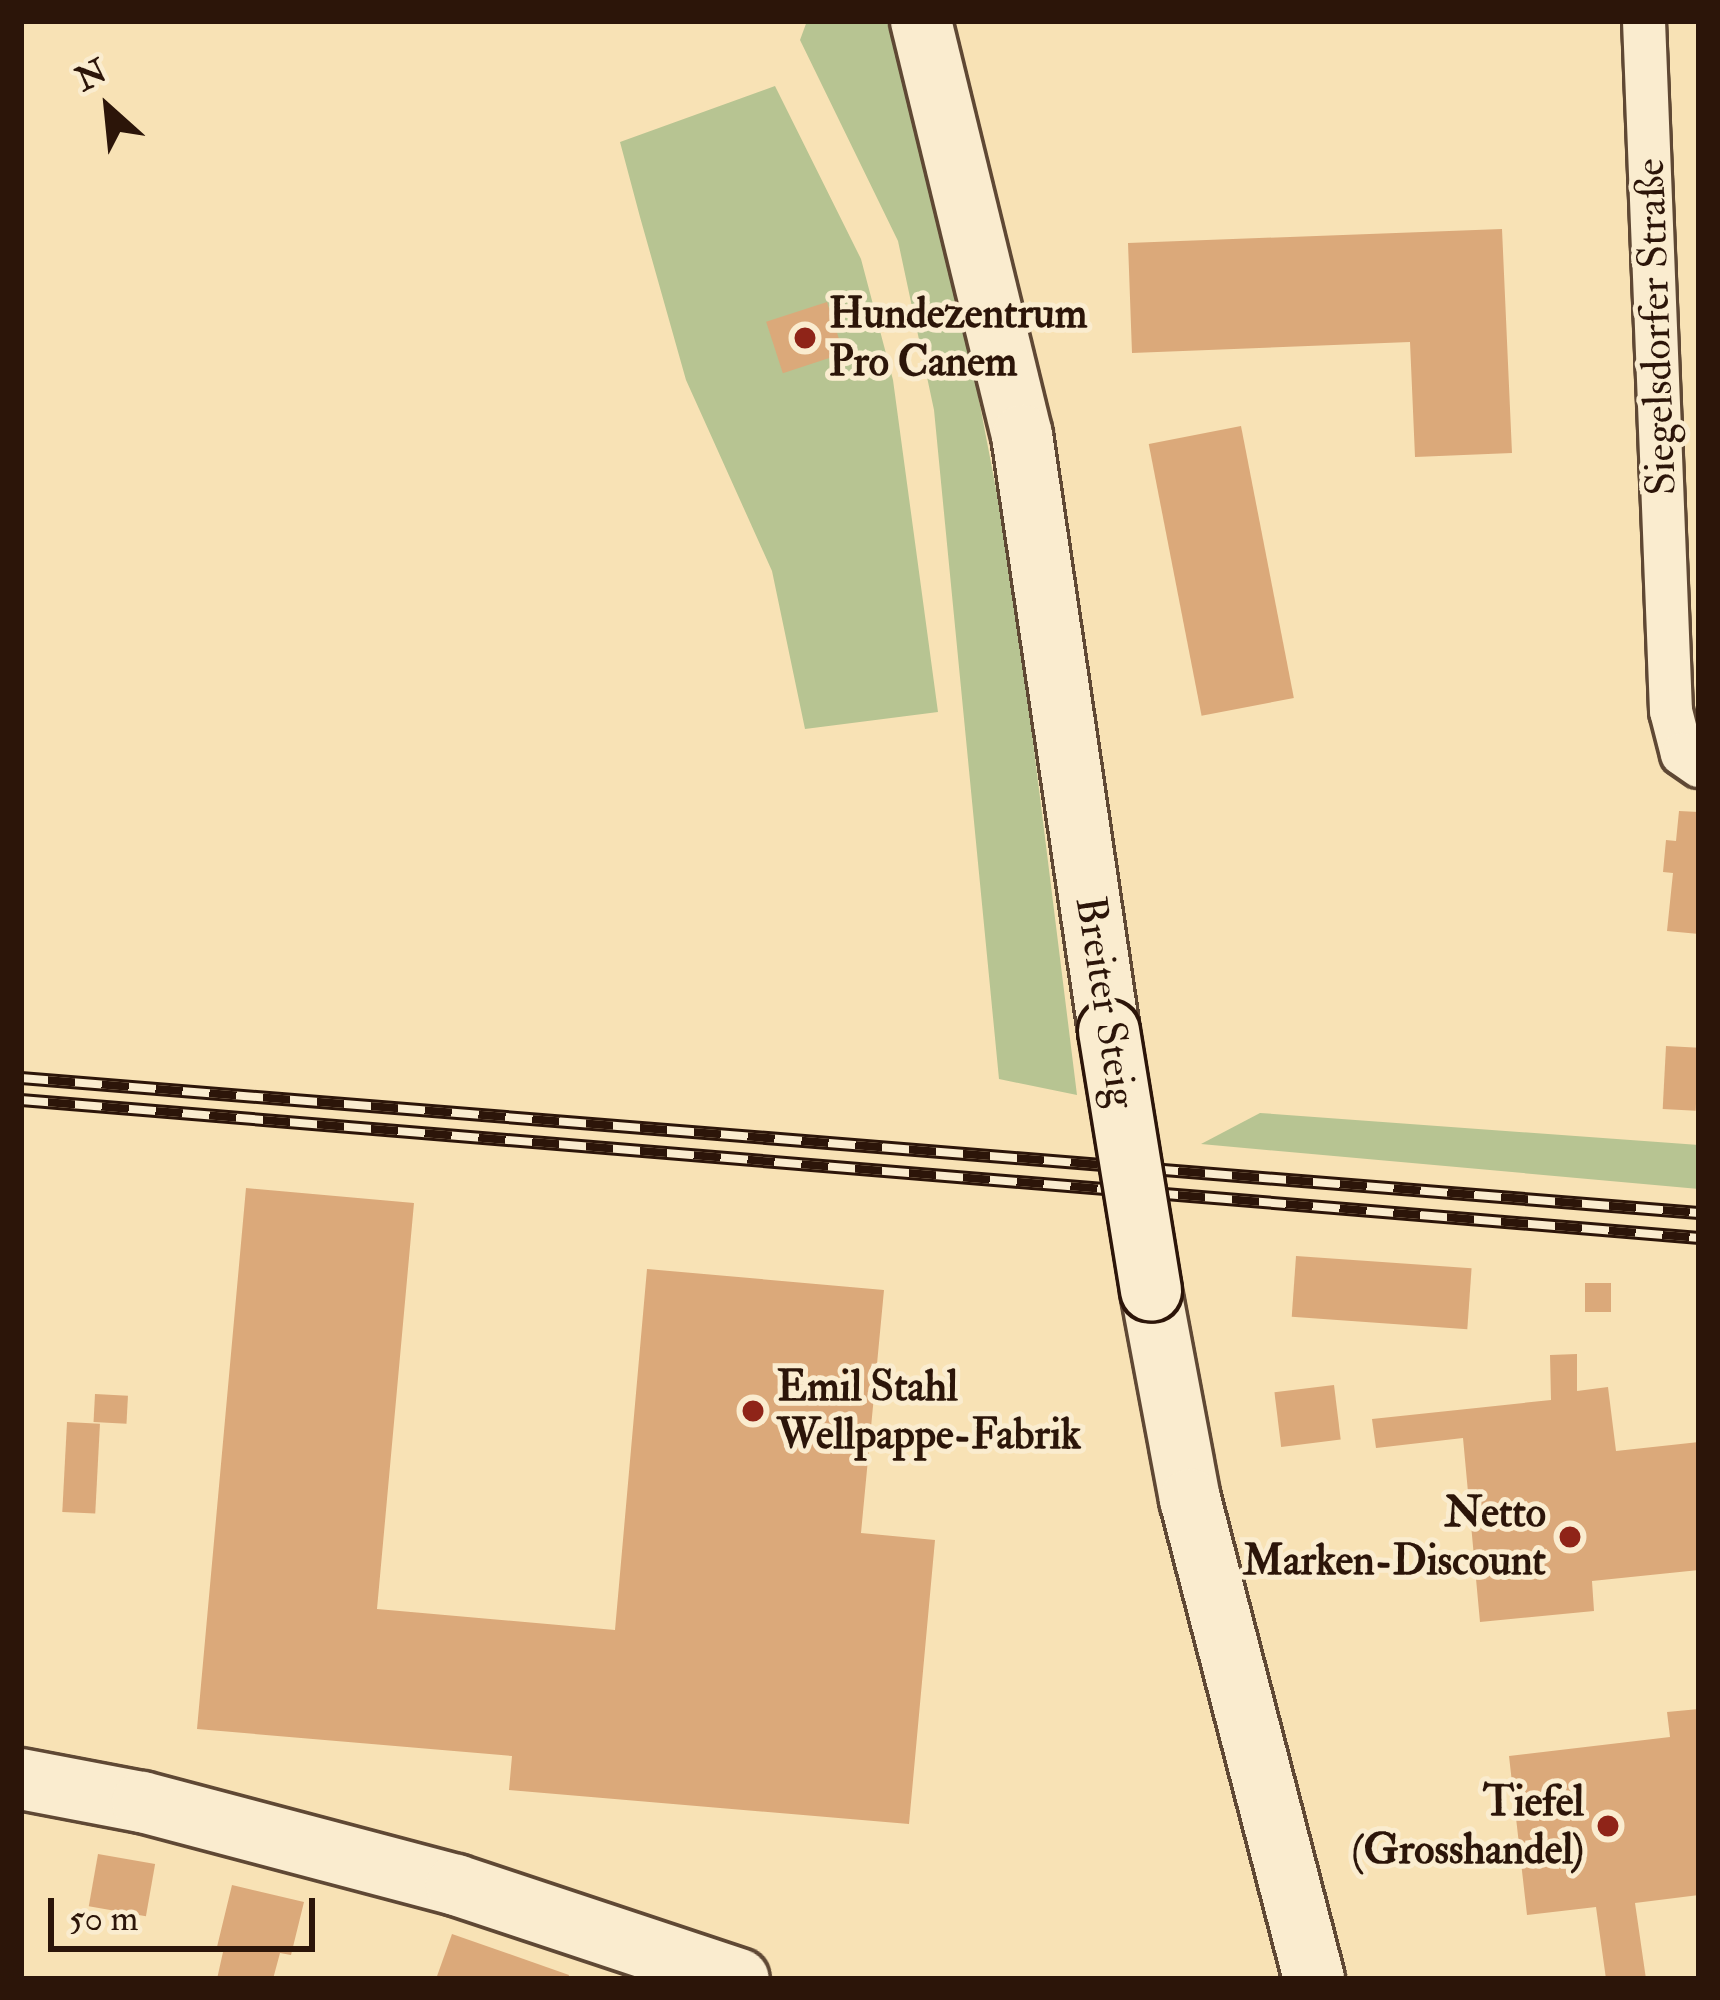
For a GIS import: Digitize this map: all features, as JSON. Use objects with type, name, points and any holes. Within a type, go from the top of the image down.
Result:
[{"type":"street","name":"Breiter Steig","points":[[921,21],[1022,435],[1109,1030],[1190,1499],[1315,1971]]},
{"type":"street","name":"Siegelsdorfer Straße","points":[[1644,21],[1671,711],[1682,754],[1699,766]]},
{"type":"street","points":[[21,1779],[142,1802],[456,1885],[739,1979]]},
{"type":"green space","points":[[807,21],[893,21],[954,270],[1012,572],[1077,1095],[999,1079],[934,410],[898,241],[800,40]]},
{"type":"green space","points":[[775,86],[861,259],[893,380],[938,712],[805,729],[772,571],[686,380],[620,142]]},
{"type":"green space","points":[[1260,1113],[1699,1145],[1699,1189],[1201,1144]]},
{"type":"building","points":[[1502,229],[1512,453],[1415,457],[1410,342],[1132,353],[1128,243]]},
{"type":"building","name":"Hundezentrum Pro Canem","points":[[827,302],[844,353],[783,373],[766,322]]},
{"type":"building","points":[[1241,426],[1294,698],[1202,716],[1149,444]]},
{"type":"building","points":[[1679,811],[1699,812],[1699,934],[1667,931],[1673,873],[1663,872],[1666,840],[1676,841]]},
{"type":"building","points":[[1666,1046],[1699,1048],[1696,1111],[1663,1109]]},
{"type":"building","name":"Emil Stahl Wellpappe-Fabrik","points":[[246,1188],[414,1203],[377,1609],[615,1630],[647,1269],[884,1290],[861,1533],[935,1540],[909,1824],[509,1790],[512,1756],[197,1729]]},
{"type":"building","points":[[1296,1256],[1472,1268],[1467,1329],[1292,1317]]},
{"type":"building","points":[[1585,1283],[1611,1283],[1611,1312],[1585,1312]]},
{"type":"building","points":[[1577,1354],[1577,1391],[1608,1387],[1616,1451],[1699,1442],[1699,1570],[1592,1581],[1594,1611],[1480,1622],[1463,1438],[1376,1448],[1372,1419],[1551,1400],[1550,1355]]},
{"type":"building","points":[[1334,1385],[1341,1440],[1281,1447],[1274,1392]]},
{"type":"building","points":[[95,1394],[128,1396],[126,1424],[94,1422]]},
{"type":"building","points":[[67,1422],[100,1424],[95,1514],[62,1512]]},
{"type":"building","name":"Tiefel (Grosshandel)","points":[[1699,1709],[1699,1895],[1635,1903],[1646,1979],[1606,1979],[1596,1907],[1527,1915],[1509,1756],[1670,1737],[1667,1712]]},
{"type":"building","points":[[98,1854],[155,1864],[146,1916],[89,1906]]},
{"type":"building","points":[[232,1885],[304,1902],[291,1955],[280,1953],[273,1979],[217,1979],[223,1952],[216,1951]]},
{"type":"building","points":[[452,1934],[569,1975],[568,1979],[436,1979]]},
{"type":"railway","points":[[21,1078],[1699,1213]]},
{"type":"railway","points":[[21,1100],[1699,1238]]},
{"type":"place","name":"Hundezentrum Pro Canem","points":[[805,338]]},
{"type":"place","name":"Emil Stahl Wellpappe-Fabrik","points":[[753,1411]]},
{"type":"place","name":"Netto Marken-Discount","points":[[1570,1537]]},
{"type":"place","name":"Tiefel (Grosshandel)","points":[[1608,1826]]}]
